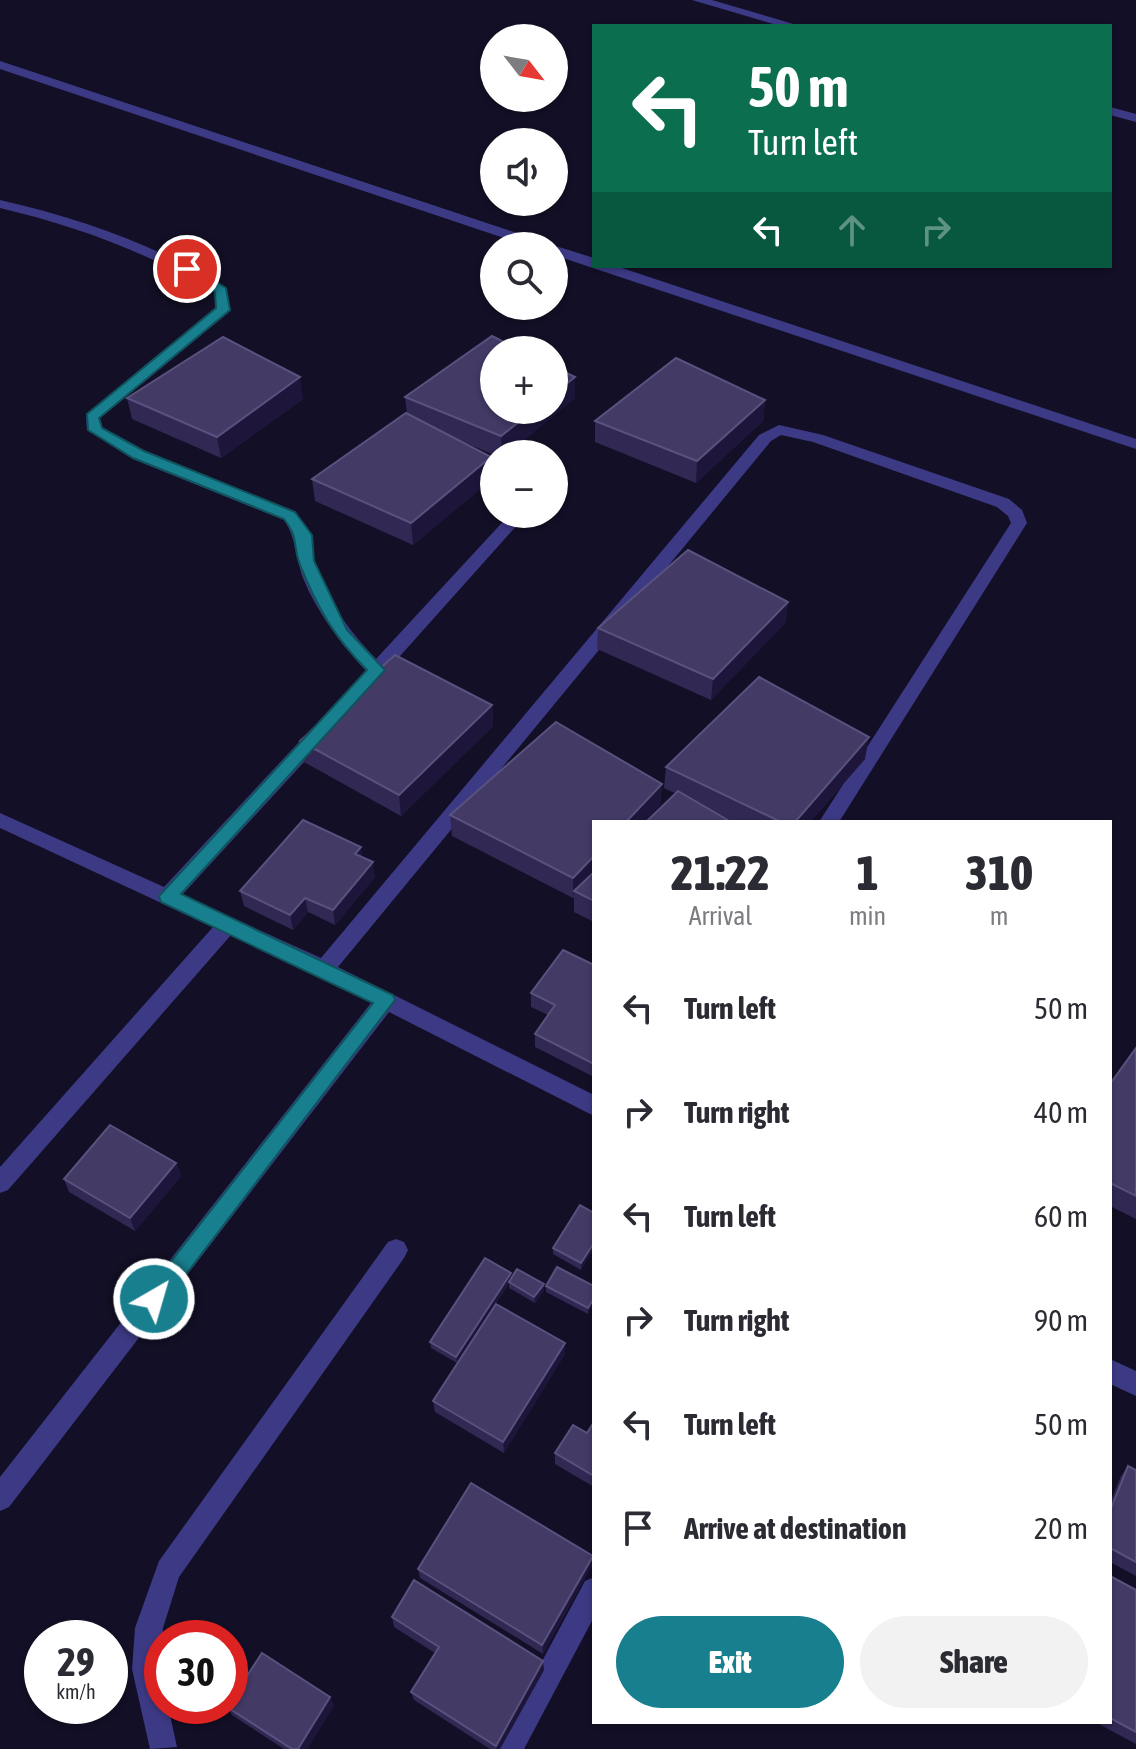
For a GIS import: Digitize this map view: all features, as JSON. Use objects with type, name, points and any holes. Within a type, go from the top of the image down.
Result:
[{"type":"street","points":[[698,0],[787,24]]},
{"type":"street","points":[[0,65],[500,232]]},
{"type":"street","points":[[1112,112],[1136,118]]},
{"type":"street","points":[[0,204],[74,223],[187,269],[221,290],[223,310],[92,417],[95,430],[139,455],[290,516],[304,535],[306,561],[340,633],[376,670]]},
{"type":"street","points":[[568,255],[592,262]]},
{"type":"street","points":[[608,268],[1136,444]]},
{"type":"street","points":[[324,969],[726,484],[765,438],[779,430],[817,438],[1003,503],[1016,514],[1019,523],[830,820]]},
{"type":"street","points":[[356,693],[506,528]]},
{"type":"street","points":[[168,896],[335,716]]},
{"type":"street","points":[[0,820],[324,969],[592,1105]]},
{"type":"street","points":[[0,1183],[228,924]]},
{"type":"street","points":[[0,1498],[386,1000]]},
{"type":"street","points":[[157,1748],[146,1669],[149,1628],[168,1570],[219,1493],[396,1250]]},
{"type":"street","points":[[1112,1372],[1136,1384]]},
{"type":"street","points":[[509,1749],[592,1594]]},
{"type":"building","points":[[223,337],[300,377],[217,437],[127,398]]},
{"type":"building","points":[[480,344],[480,424],[516,424],[501,436],[405,397]]},
{"type":"building","points":[[676,358],[765,400],[697,461],[595,421]]},
{"type":"building","points":[[406,413],[480,451],[480,466],[411,523],[312,479]]},
{"type":"building","points":[[688,550],[788,602],[713,679],[598,628]]},
{"type":"building","points":[[395,655],[492,705],[399,795],[300,741]]},
{"type":"building","points":[[759,677],[869,737],[797,820],[777,820],[666,767]]},
{"type":"building","points":[[556,722],[662,784],[628,820],[592,820],[592,858],[573,878],[450,815]]},
{"type":"building","points":[[678,791],[728,820],[648,820]]},
{"type":"building","points":[[303,820],[361,847],[355,854],[373,862],[333,910],[305,898],[290,915],[240,891]]},
{"type":"building","points":[[592,874],[592,900],[574,891]]},
{"type":"building","points":[[563,950],[592,964],[592,1063],[535,1034],[555,1005],[531,993]]},
{"type":"building","points":[[1136,1048],[1136,1196],[1112,1184],[1112,1081]]},
{"type":"building","points":[[110,1125],[176,1163],[130,1218],[64,1179]]},
{"type":"building","points":[[580,1205],[592,1212],[592,1246],[581,1263],[553,1248]]},
{"type":"building","points":[[485,1258],[511,1273],[456,1357],[430,1342]]},
{"type":"building","points":[[557,1267],[592,1285],[592,1301],[588,1308],[546,1286]]},
{"type":"building","points":[[517,1269],[544,1284],[534,1297],[509,1282]]},
{"type":"building","points":[[496,1304],[565,1343],[503,1442],[433,1401]]},
{"type":"building","points":[[573,1425],[587,1433],[592,1425],[592,1475],[555,1453]]},
{"type":"building","points":[[1128,1466],[1136,1470],[1136,1562],[1112,1549],[1112,1506]]},
{"type":"building","points":[[471,1483],[592,1555],[542,1645],[418,1569]]},
{"type":"building","points":[[1112,1577],[1136,1590],[1136,1732],[1112,1719]]},
{"type":"building","points":[[414,1580],[543,1661],[496,1746],[411,1692],[439,1647],[392,1617]]},
{"type":"building","points":[[262,1653],[330,1697],[298,1749],[292,1749],[248,1721],[248,1674]]},
{"type":"route","points":[[154,1299],[386,1000],[168,896],[376,670],[340,633],[306,561],[304,535],[290,516],[139,455],[95,430],[92,417],[223,310],[221,290],[187,269]]}]
